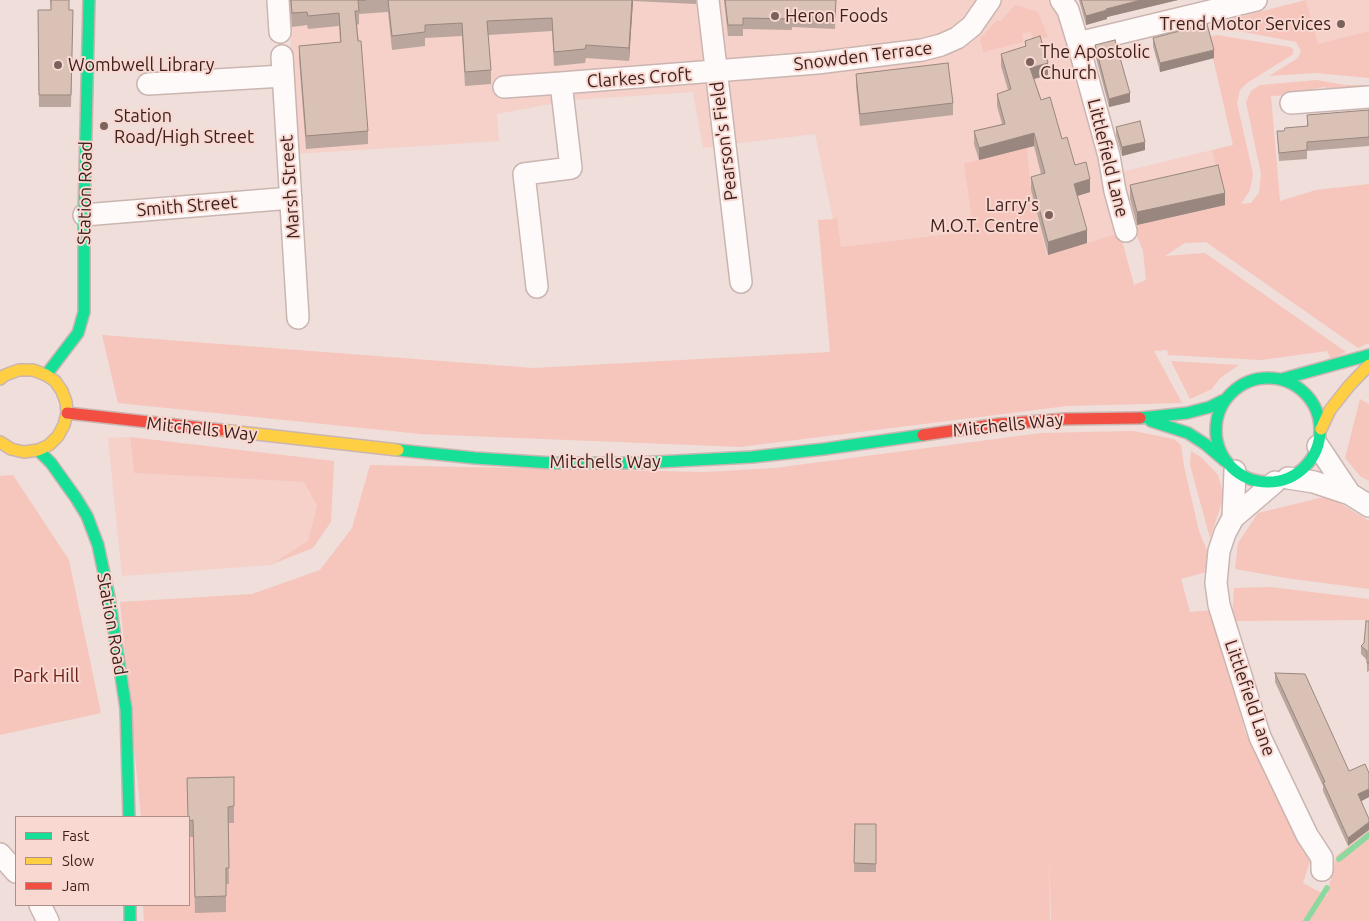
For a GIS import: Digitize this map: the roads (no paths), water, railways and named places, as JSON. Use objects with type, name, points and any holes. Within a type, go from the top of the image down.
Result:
[{"type":"main road","name":"Station Road","points":[[46,375],[78,333],[84,312],[84,214],[89,0]]},
{"type":"main road","points":[[1282,379],[1369,355]]},
{"type":"main road","points":[[1319,438],[1318,413],[1310,398],[1298,386],[1282,379],[1265,377],[1248,381],[1234,390],[1224,400],[1216,419],[1215,428],[1219,449],[1230,466],[1247,478],[1261,482],[1282,480],[1300,471],[1310,461],[1330,410],[1369,365]]},
{"type":"main road","points":[[0,379],[19,370],[33,370],[46,375],[62,391],[67,413],[64,425],[58,436],[38,450],[24,452],[11,449],[0,442]]},
{"type":"main road","name":"Mitchells Way","points":[[67,413],[475,458],[553,463],[638,463],[752,456],[824,449],[999,424],[1066,419],[1143,418],[1187,414],[1210,407],[1224,400]]},
{"type":"main road","name":"Mitchells Way","points":[[1143,418],[1188,433],[1205,444],[1230,466]]},
{"type":"main road","name":"Station Road","points":[[38,450],[51,464],[87,516],[98,545],[109,597],[126,709],[129,816]]},
{"type":"main road","points":[[130,906],[130,921]]},
{"type":"street","points":[[278,0],[280,32]]},
{"type":"street","name":"Pearson's Field","points":[[708,0],[741,282]]},
{"type":"street","name":"Snowden Terrace","points":[[716,72],[817,63],[922,50],[957,38],[972,26],[990,0]]},
{"type":"street","name":"Littlefield Lane","points":[[1061,0],[1068,10],[1110,156],[1114,191],[1126,231]]},
{"type":"street","points":[[1078,43],[1256,0]]},
{"type":"street","name":"Marsh Street","points":[[148,84],[282,66],[298,318]]},
{"type":"street","name":"Clarkes Croft","points":[[504,87],[716,72]]},
{"type":"street","name":"Clarkes Croft","points":[[537,287],[524,174],[571,168],[561,83]]},
{"type":"street","points":[[1291,104],[1369,97]]},
{"type":"street","name":"Smith Street","points":[[84,214],[291,198]]},
{"type":"street","points":[[1319,438],[1350,494]]},
{"type":"street","name":"Littlefield Lane","points":[[1230,466],[1233,518]]},
{"type":"street","points":[[1282,480],[1314,482],[1350,494],[1369,506]]},
{"type":"street","name":"Littlefield Lane","points":[[1282,480],[1233,518],[1225,533],[1219,551],[1216,583],[1219,605],[1260,737],[1307,834],[1322,858],[1322,870]]},
{"type":"street","points":[[0,854],[15,871]]},
{"type":"street","points":[[40,906],[48,921]]},
{"type":"waterway","points":[[1339,859],[1369,835]]},
{"type":"waterway","points":[[1306,921],[1327,888]]},
{"type":"place","name":"Heron Foods","points":[[775,16]]},
{"type":"place","name":"Trend Motor Services","points":[[1341,24]]},
{"type":"place","name":"The Apostolic Church","points":[[1030,62]]},
{"type":"place","name":"Wombwell Library","points":[[58,65]]},
{"type":"place","name":"Station Road/High Street","points":[[104,126]]},
{"type":"place","name":"Larry's M.O.T. Centre","points":[[1049,215]]},
{"type":"park label","name":"Park Hill","points":[[46,676]]}]
